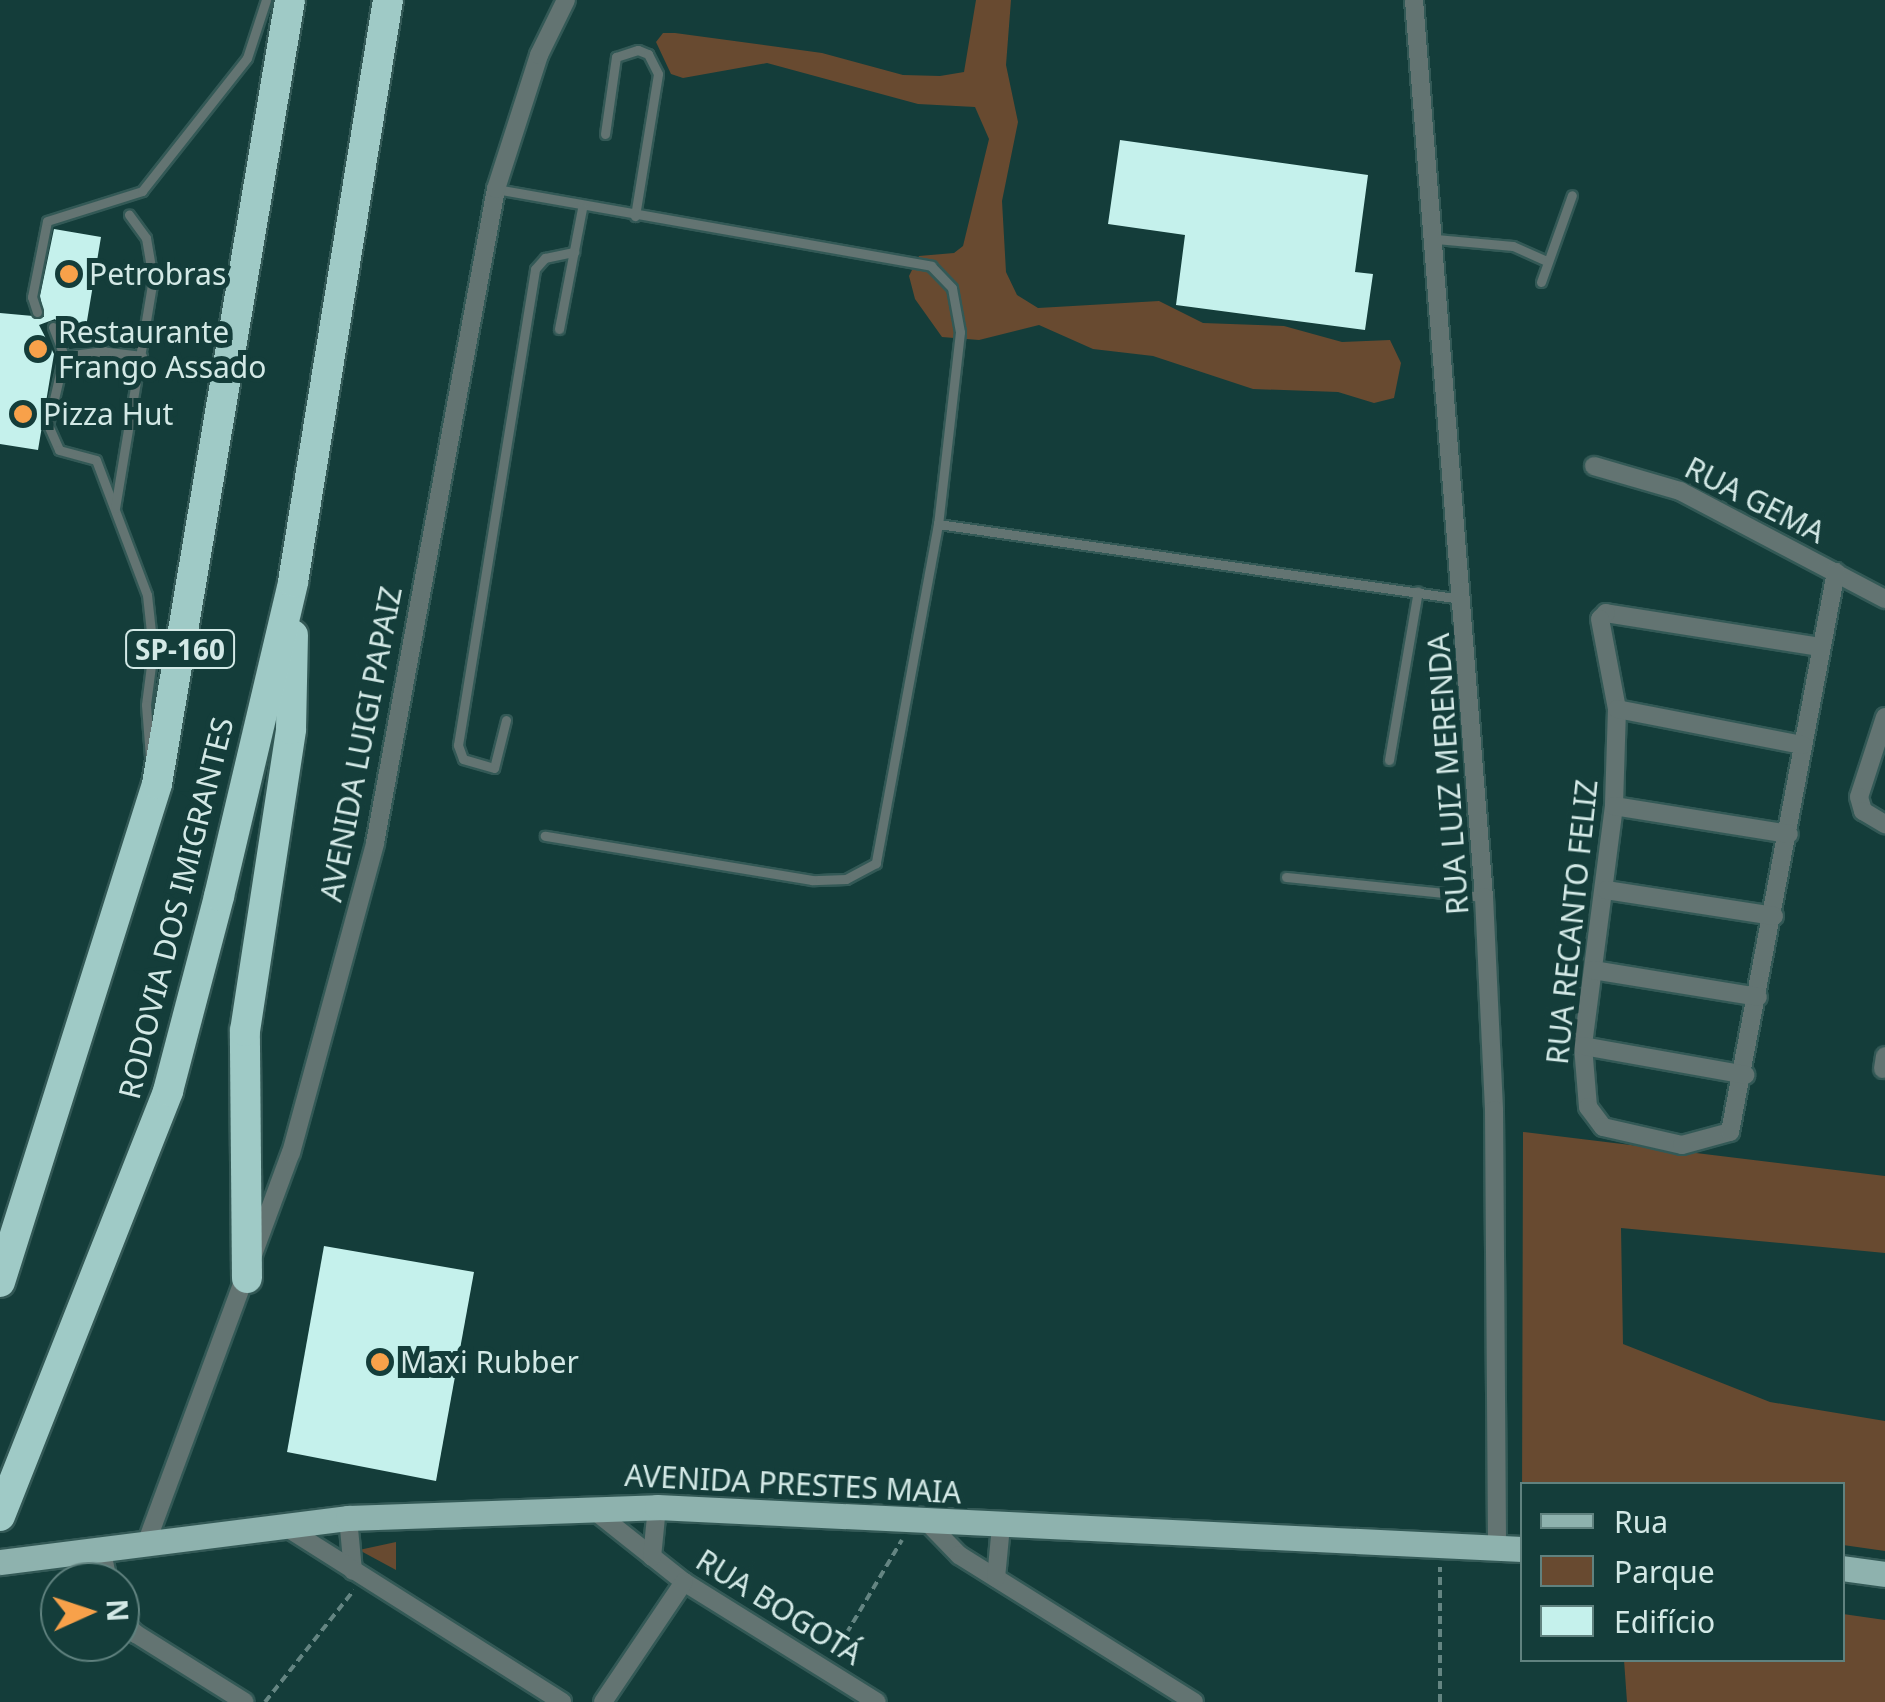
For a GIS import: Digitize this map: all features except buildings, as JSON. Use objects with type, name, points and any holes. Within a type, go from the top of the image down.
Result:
[{"type":"highway","name":"RODOVIA DOS IMIGRANTES","points":[[0,1282],[157,784],[290,0]]},
{"type":"highway","name":"RODOVIA DOS IMIGRANTES","points":[[0,1516],[168,1091],[294,582],[388,0]]},
{"type":"highway","points":[[247,1278],[245,1031],[291,729],[294,582]]},
{"type":"main road","name":"AVENIDA PRESTES MAIA","points":[[0,1562],[348,1518],[657,1507],[920,1523],[1510,1548]]},
{"type":"main road","points":[[1845,1568],[1885,1574]]},
{"type":"street","name":"AVENIDA LUIGI PAPAIZ","points":[[146,1544],[291,1153],[376,842],[496,189],[539,55],[566,0]]},
{"type":"street","name":"RUA LUIZ MERENDA","points":[[1414,0],[1436,238],[1484,898],[1510,1548]]},
{"type":"street","name":"RUA GEMA","points":[[1594,466],[1645,476],[1885,599]]},
{"type":"street","name":"RUA RECANTO FELIZ","points":[[1820,647],[1606,613],[1598,630],[1617,709],[1614,806],[1606,890],[1582,1046],[1593,1120],[1616,1132],[1682,1145],[1730,1132],[1790,834],[1836,572]]},
{"type":"street","points":[[1617,709],[1803,746]]},
{"type":"street","points":[[1885,717],[1859,797],[1862,810],[1885,824]]},
{"type":"street","points":[[1614,806],[1790,834]]},
{"type":"street","points":[[1606,890],[1774,916]]},
{"type":"street","points":[[1593,970],[1758,997]]},
{"type":"street","points":[[1582,1046],[1744,1076]]},
{"type":"street","name":"RUA BOGOTÁ","points":[[652,1557],[657,1507]]},
{"type":"street","name":"RUA BOGOTÁ","points":[[592,1508],[684,1582],[878,1702]]},
{"type":"street","points":[[348,1518],[358,1575]]},
{"type":"street","points":[[920,1523],[959,1555],[1194,1702]]},
{"type":"street","points":[[284,1526],[562,1702]]},
{"type":"street","points":[[996,1578],[1002,1526]]},
{"type":"street","points":[[102,1552],[104,1562]]},
{"type":"street","points":[[603,1702],[684,1582]]},
{"type":"street","points":[[140,1637],[244,1702]]},
{"type":"lane","points":[[37,312],[32,298],[47,221],[142,191],[238,72],[266,0]]},
{"type":"lane","points":[[606,134],[616,57],[638,50],[648,54],[658,74],[635,216]]},
{"type":"lane","points":[[496,189],[942,272],[958,313],[960,369],[884,844],[862,874],[812,880],[545,836]]},
{"type":"lane","points":[[1541,282],[1544,260],[1572,195]]},
{"type":"lane","points":[[560,329],[582,208]]},
{"type":"lane","points":[[115,510],[154,279],[146,238],[129,215]]},
{"type":"lane","points":[[1436,238],[1513,246],[1544,260]]},
{"type":"lane","points":[[506,720],[494,768],[463,759],[458,745],[535,269],[546,258],[574,252]]},
{"type":"lane","points":[[53,327],[64,356],[51,438],[59,450],[96,460],[150,610],[146,732],[157,784]]},
{"type":"lane","points":[[64,356],[142,356]]},
{"type":"lane","points":[[938,524],[1464,600]]},
{"type":"lane","points":[[1390,760],[1418,591]]},
{"type":"lane","points":[[1286,877],[1484,898]]},
{"type":"path","points":[[825,1670],[920,1523]]},
{"type":"path","points":[[1440,1544],[1440,1702]]},
{"type":"path","points":[[265,1702],[358,1575]]},
{"type":"green space","points":[[976,0],[1011,0],[1006,65],[1018,122],[1002,201],[1006,272],[1017,295],[1038,308],[1159,301],[1203,323],[1284,326],[1342,342],[1390,340],[1401,363],[1394,398],[1374,403],[1338,392],[1253,389],[1153,356],[1093,349],[1039,325],[979,340],[942,337],[915,299],[909,276],[919,256],[954,253],[963,246],[989,139],[975,107],[918,104],[767,63],[683,78],[671,74],[656,42],[663,33],[675,33],[822,53],[903,75],[940,76],[964,72]]},
{"type":"green space","points":[[1523,1132],[1885,1176],[1885,1253],[1621,1228],[1623,1344],[1770,1402],[1885,1421],[1885,1551],[1845,1545],[1845,1482],[1522,1482]]},
{"type":"green space","points":[[396,1542],[396,1570],[359,1550]]},
{"type":"green space","points":[[1845,1614],[1885,1620],[1885,1702],[1627,1702],[1624,1662],[1845,1662]]},
{"type":"place","name":"Petrobras","points":[[69,274]]},
{"type":"place","name":"Restaurante Frango Assado","points":[[38,349]]},
{"type":"place","name":"Pizza Hut","points":[[23,414]]},
{"type":"place","name":"Maxi Rubber","points":[[380,1362]]}]
